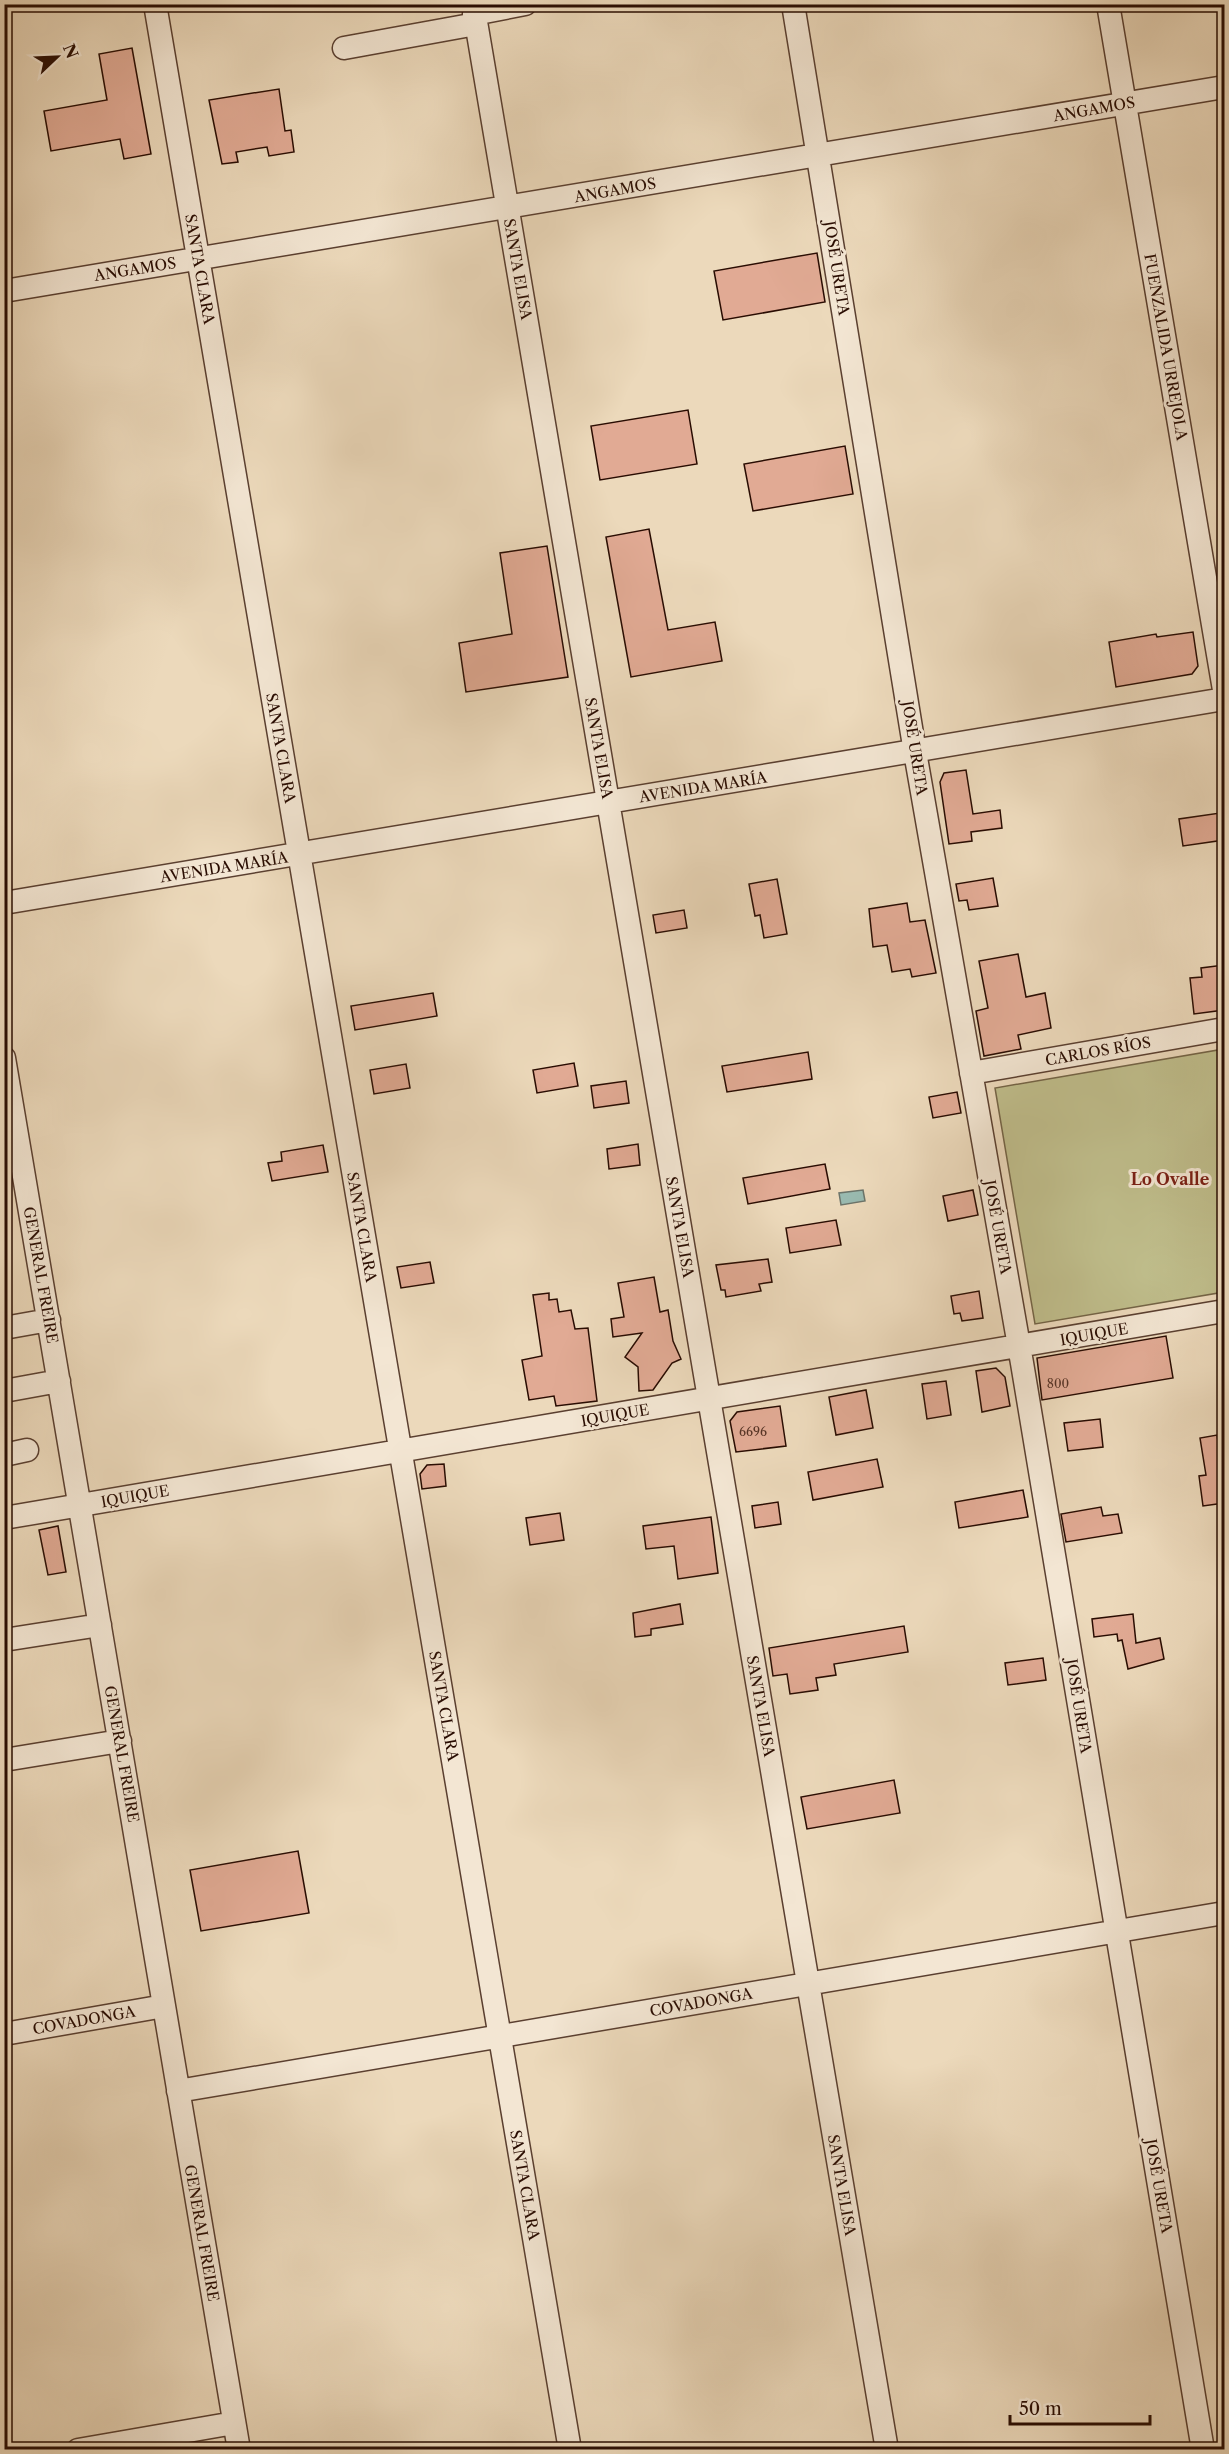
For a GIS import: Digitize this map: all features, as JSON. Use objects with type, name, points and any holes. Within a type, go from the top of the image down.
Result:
[{"type":"street","name":"SANTA CLARA","points":[[155,4],[570,2450]]},
{"type":"street","points":[[344,48],[475,14],[525,4]]},
{"type":"street","name":"JOSÉ URETA","points":[[793,4],[915,752],[1019,1347],[1203,2450]]},
{"type":"street","name":"FUENZALIDA URREJOLA","points":[[1108,4],[1224,690]]},
{"type":"street","name":"SANTA ELISA","points":[[475,14],[887,2450]]},
{"type":"street","name":"ANGAMOS","points":[[4,291],[1224,87]]},
{"type":"street","name":"AVENIDA MARÍA","points":[[4,903],[1224,699]]},
{"type":"street","name":"CARLOS RÍOS","points":[[971,1072],[1224,1029]]},
{"type":"street","name":"GENERAL FREIRE","points":[[4,1058],[239,2450]]},
{"type":"street","name":"IQUIQUE","points":[[4,1518],[1224,1311]]},
{"type":"street","points":[[4,1328],[49,1320]]},
{"type":"street","points":[[4,1390],[59,1381]]},
{"type":"street","points":[[4,1455],[27,1450]]},
{"type":"street","points":[[4,1640],[100,1625]]},
{"type":"street","points":[[4,1760],[120,1741]]},
{"type":"street","name":"COVADONGA","points":[[178,2091],[1224,1913]]},
{"type":"street","name":"COVADONGA","points":[[4,2034],[164,2006]]},
{"type":"street","points":[[78,2450],[234,2424]]},
{"type":"shaded area","points":[[1224,1049],[1224,1292],[1035,1324],[995,1088]]},
{"type":"water","points":[[863,1190],[865,1201],[841,1205],[839,1193]]},
{"type":"building","points":[[132,48],[151,154],[124,159],[120,139],[51,151],[44,111],[107,100],[99,54]]},
{"type":"building","points":[[279,89],[285,131],[291,130],[294,152],[269,156],[267,147],[236,152],[238,162],[222,164],[209,100]]},
{"type":"building","points":[[817,253],[825,302],[723,320],[714,271]]},
{"type":"building","points":[[688,410],[697,464],[600,480],[591,426]]},
{"type":"building","points":[[845,446],[853,494],[753,511],[744,464]]},
{"type":"building","points":[[649,529],[668,630],[715,622],[722,661],[631,677],[606,537]]},
{"type":"building","points":[[547,546],[568,677],[466,692],[459,643],[512,634],[500,553]]},
{"type":"building","points":[[1193,632],[1198,666],[1192,674],[1116,687],[1109,642],[1156,634],[1157,637]]},
{"type":"building","points":[[966,770],[973,814],[1000,810],[1002,828],[971,832],[972,841],[949,844],[940,782],[944,773]]},
{"type":"building","points":[[1220,813],[1224,840],[1183,846],[1179,819]]},
{"type":"building","points":[[993,878],[998,906],[969,910],[967,900],[959,901],[956,884]]},
{"type":"building","points":[[777,879],[787,934],[764,938],[760,915],[755,916],[749,884]]},
{"type":"building","points":[[907,903],[910,922],[925,920],[936,973],[912,977],[910,969],[892,972],[887,945],[873,947],[869,909]]},
{"type":"building","points":[[684,910],[687,928],[656,933],[653,915]]},
{"type":"building","points":[[1018,954],[1026,997],[1045,993],[1051,1028],[1018,1035],[1021,1049],[984,1056],[976,1011],[988,1008],[979,961]]},
{"type":"building","points":[[1224,965],[1224,1010],[1194,1014],[1190,978],[1202,977],[1201,968]]},
{"type":"building","points":[[433,993],[437,1016],[355,1030],[351,1006]]},
{"type":"building","points":[[808,1052],[812,1079],[727,1092],[722,1066]]},
{"type":"building","points":[[574,1063],[578,1086],[537,1093],[533,1070]]},
{"type":"building","points":[[406,1064],[410,1088],[374,1094],[370,1070]]},
{"type":"building","points":[[626,1081],[629,1103],[594,1108],[591,1086]]},
{"type":"building","points":[[957,1092],[961,1113],[933,1118],[929,1097]]},
{"type":"building","points":[[638,1144],[640,1165],[609,1169],[607,1149]]},
{"type":"building","points":[[323,1145],[328,1172],[272,1181],[268,1163],[282,1161],[281,1152]]},
{"type":"building","points":[[825,1164],[830,1189],[748,1204],[743,1178]]},
{"type":"building","points":[[973,1190],[978,1215],[948,1221],[943,1196]]},
{"type":"building","points":[[836,1220],[841,1245],[790,1253],[786,1228]]},
{"type":"building","points":[[768,1259],[772,1282],[759,1284],[761,1291],[726,1297],[725,1290],[721,1290],[716,1265]]},
{"type":"building","points":[[430,1262],[434,1283],[401,1288],[397,1267]]},
{"type":"building","points":[[654,1277],[660,1312],[668,1310],[673,1341],[681,1359],[672,1363],[653,1390],[639,1391],[638,1367],[625,1357],[642,1333],[613,1337],[611,1319],[624,1317],[618,1283]]},
{"type":"building","points":[[979,1291],[983,1318],[962,1321],[960,1313],[954,1314],[951,1296]]},
{"type":"building","points":[[549,1293],[549,1300],[557,1299],[559,1312],[571,1310],[575,1329],[588,1328],[597,1401],[556,1406],[554,1396],[529,1400],[522,1360],[542,1356],[533,1295]]},
{"type":"building","points":[[1166,1336],[1173,1378],[1042,1400],[1037,1358]]},
{"type":"building","points":[[996,1368],[1005,1377],[1010,1406],[982,1412],[976,1371]]},
{"type":"building","points":[[946,1381],[951,1415],[927,1419],[922,1384]]},
{"type":"building","points":[[866,1390],[873,1428],[836,1435],[829,1397]]},
{"type":"building","points":[[780,1406],[786,1446],[736,1452],[730,1421],[737,1412]]},
{"type":"building","points":[[1100,1419],[1103,1447],[1068,1451],[1064,1423]]},
{"type":"building","points":[[1217,1435],[1224,1479],[1224,1503],[1203,1506],[1199,1476],[1206,1475],[1200,1438]]},
{"type":"building","points":[[877,1459],[883,1487],[813,1500],[808,1472]]},
{"type":"building","points":[[444,1464],[446,1486],[422,1489],[420,1474],[427,1465]]},
{"type":"building","points":[[1023,1490],[1028,1517],[959,1528],[955,1502]]},
{"type":"building","points":[[778,1502],[781,1524],[755,1528],[752,1506]]},
{"type":"building","points":[[1101,1507],[1103,1516],[1118,1514],[1122,1533],[1066,1542],[1061,1514]]},
{"type":"building","points":[[560,1513],[564,1540],[530,1545],[526,1518]]},
{"type":"building","points":[[711,1517],[718,1573],[678,1579],[674,1546],[646,1549],[643,1526]]},
{"type":"building","points":[[58,1526],[66,1572],[48,1575],[39,1530]]},
{"type":"building","points":[[680,1604],[683,1624],[651,1629],[651,1635],[635,1637],[633,1613]]},
{"type":"building","points":[[1133,1614],[1136,1643],[1160,1638],[1164,1659],[1128,1669],[1122,1640],[1118,1641],[1117,1634],[1094,1637],[1092,1619]]},
{"type":"building","points":[[904,1626],[908,1652],[834,1664],[836,1675],[816,1678],[818,1690],[790,1694],[787,1674],[773,1676],[769,1648]]},
{"type":"building","points":[[1043,1658],[1046,1680],[1008,1685],[1005,1663]]},
{"type":"building","points":[[894,1780],[900,1813],[807,1829],[801,1797]]},
{"type":"building","points":[[298,1851],[309,1913],[201,1931],[190,1870]]},
{"type":"district","name":"Lo Ovalle","points":[[1170,1179]]}]
